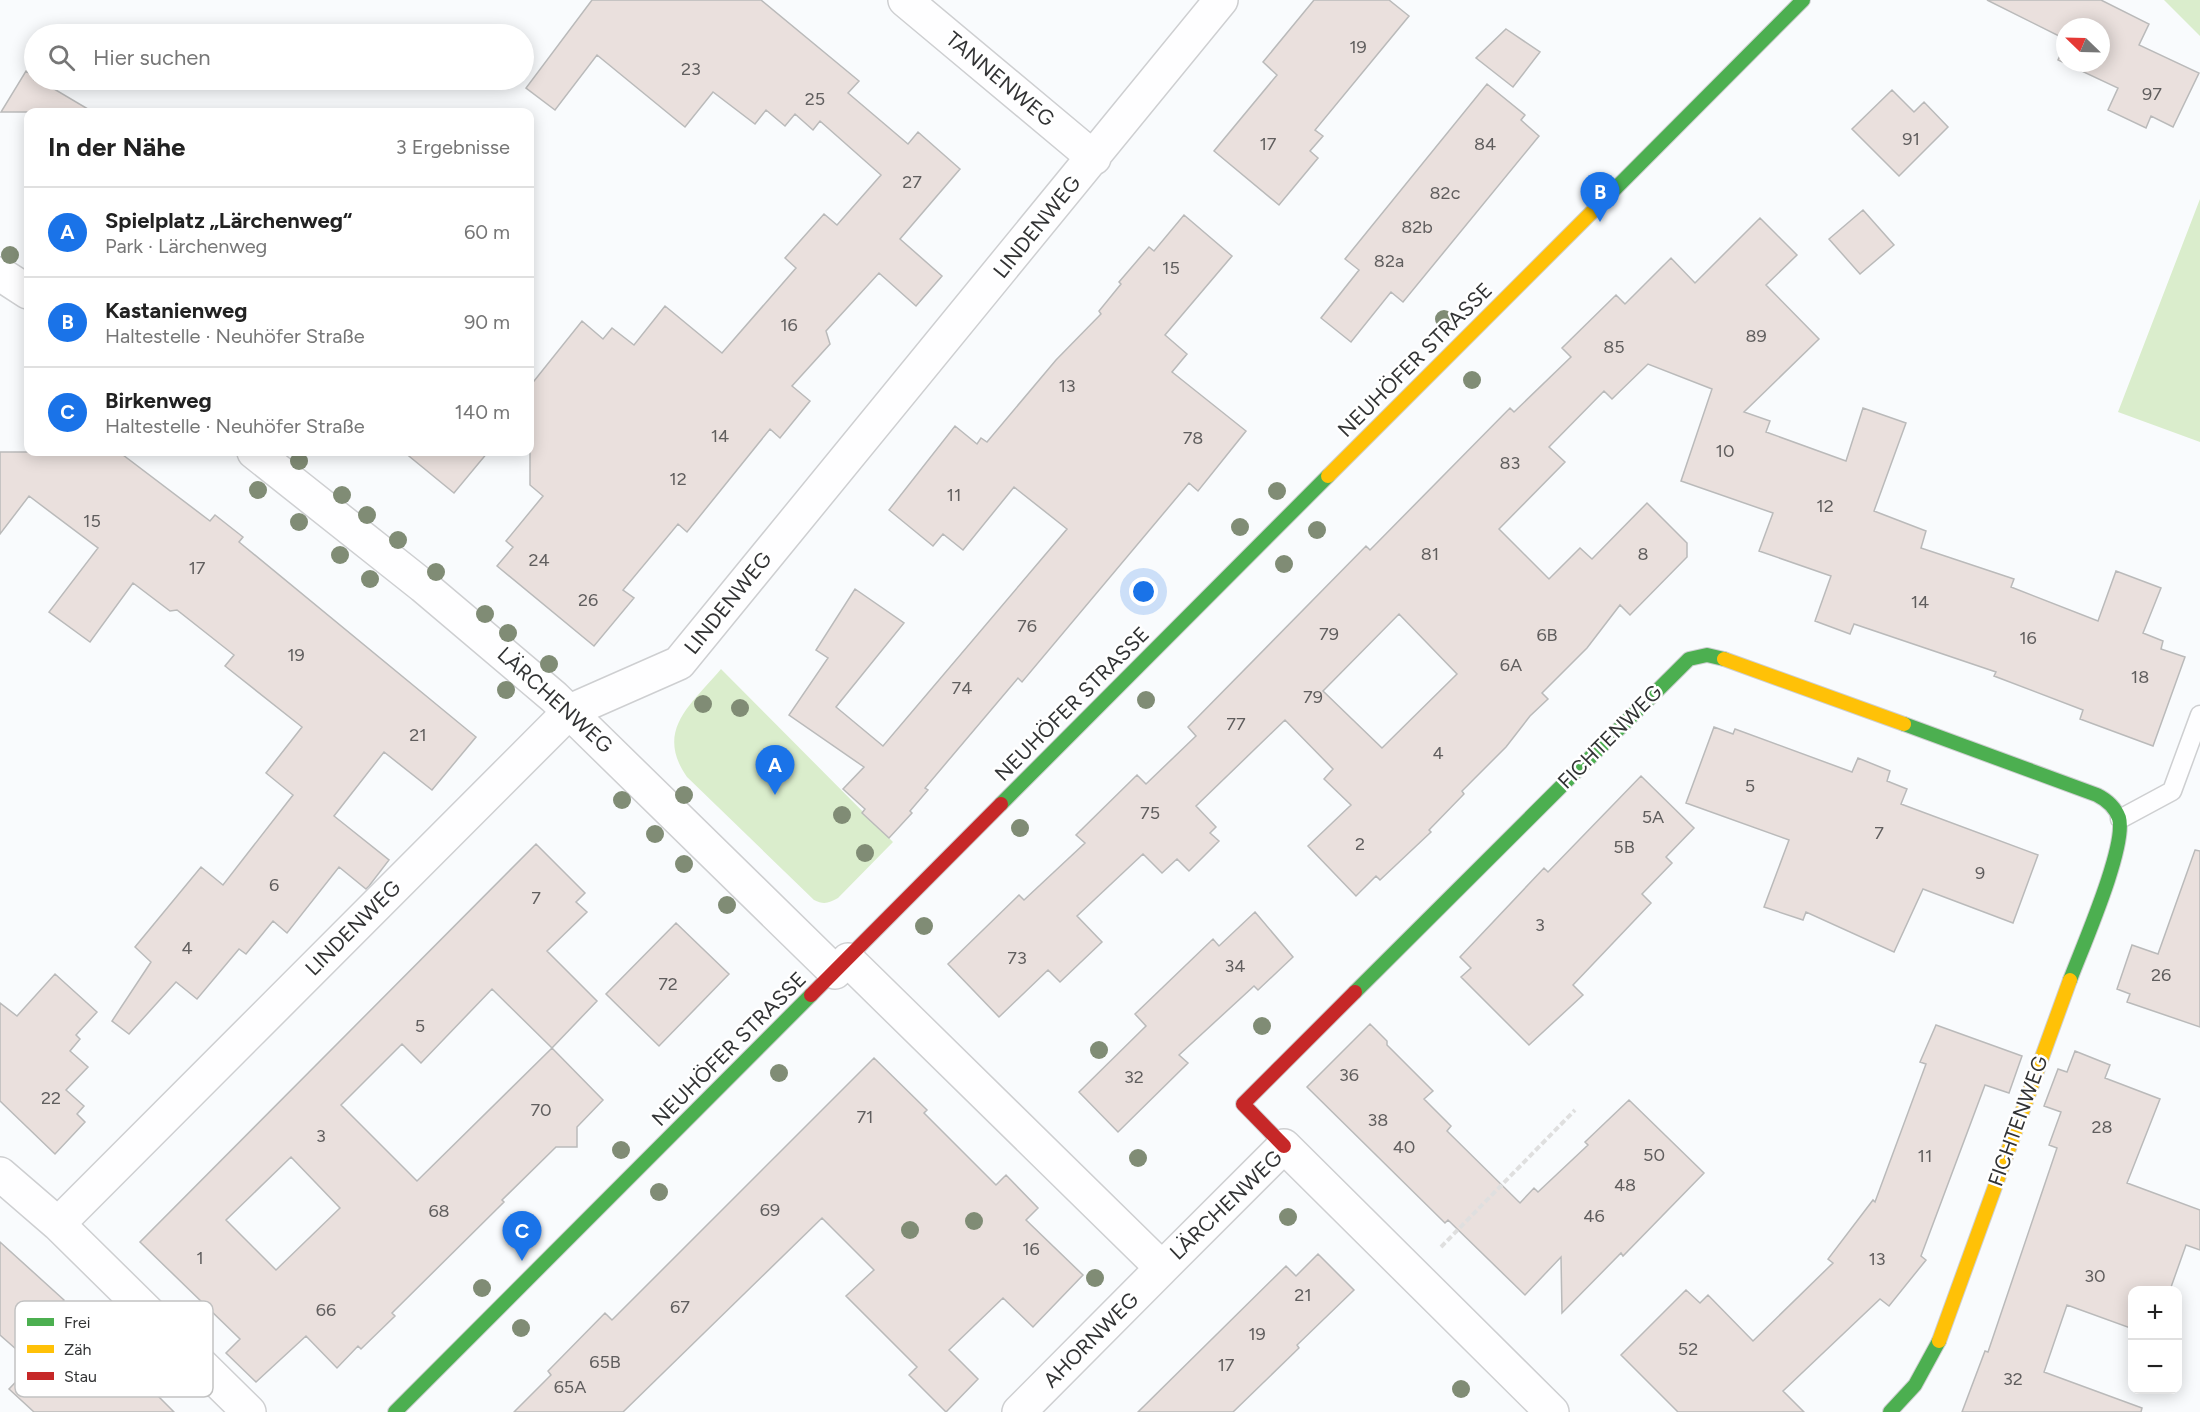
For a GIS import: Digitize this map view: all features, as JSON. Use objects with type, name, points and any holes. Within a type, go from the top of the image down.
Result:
[{"type":"street","name":"TANNENWEG","points":[[906,0],[1094,158]]},
{"type":"street","name":"LINDENWEG","points":[[58,1224],[570,711],[679,663],[1221,0]]},
{"type":"street","name":"NEUHÖFER STRASSE","points":[[395,1412],[1803,0]]},
{"type":"street","points":[[0,274],[24,289]]},
{"type":"street","name":"LÄRCHENWEG","points":[[259,456],[423,586],[570,711],[1162,1268],[1284,1146],[1552,1412]]},
{"type":"street","name":"FICHTENWEG","points":[[1284,1146],[1243,1104],[1689,659],[1707,656],[1723,658],[2097,795],[2115,808],[2120,819],[2122,827],[2116,850],[1935,1351],[1915,1385],[1890,1412]]},
{"type":"street","points":[[0,1173],[58,1224],[136,1301]]},
{"type":"street","name":"AHORNWEG","points":[[1019,1412],[1162,1268]]},
{"type":"street","points":[[213,1377],[249,1412]]},
{"type":"lane","points":[[2120,819],[2172,791],[2200,715]]},
{"type":"path","points":[[1440,1248],[1575,1110]]},
{"type":"green space","points":[[2164,0],[2200,0],[2200,36]]},
{"type":"green space","points":[[2200,199],[2200,442],[2118,412]]},
{"type":"green space","points":[[721,669],[893,842],[835,900],[824,903],[814,900],[687,777],[678,760],[674,745],[681,718]]},
{"type":"building","points":[[592,0],[761,0],[859,81],[848,93],[908,144],[918,132],[960,169],[900,239],[942,276],[916,306],[879,273],[826,331],[830,344],[792,386],[810,401],[780,438],[770,429],[687,532],[678,524],[623,590],[634,598],[594,646],[497,566],[513,547],[506,541],[543,496],[530,485],[530,456],[534,456],[534,381],[582,321],[603,339],[612,328],[634,345],[665,306],[722,353],[796,268],[785,258],[824,214],[837,225],[881,175],[820,121],[813,130],[795,114],[785,126],[766,110],[755,124],[713,92],[685,127],[597,55],[555,110],[529,90],[534,90],[534,77]]},
{"type":"building","points":[[1314,0],[1389,0],[1409,16],[1315,130],[1323,136],[1310,151],[1318,158],[1279,205],[1214,151],[1277,75],[1263,62]]},
{"type":"building","points":[[1987,0],[2101,0],[2149,24],[2139,45],[2199,73],[2173,127],[2151,116],[2146,128],[2108,110],[2118,88],[2084,72],[2110,72],[2110,18],[2056,18],[2056,34]]},
{"type":"building","points":[[1506,29],[1540,52],[1513,87],[1476,58]]},
{"type":"building","points":[[24,74],[24,90],[56,90],[86,108],[24,108],[24,112],[1,112]]},
{"type":"building","points":[[1487,84],[1525,115],[1521,120],[1539,136],[1403,302],[1391,292],[1351,342],[1321,318],[1359,270],[1345,259]]},
{"type":"building","points":[[1892,90],[1914,112],[1924,102],[1948,127],[1899,176],[1852,129]]},
{"type":"building","points":[[1863,210],[1894,245],[1860,274],[1829,239]]},
{"type":"building","points":[[1184,215],[1232,256],[1165,335],[1187,354],[1172,372],[1246,431],[1198,491],[1189,483],[1022,682],[1018,678],[925,788],[928,790],[910,811],[912,813],[889,838],[862,813],[865,809],[843,789],[864,767],[789,715],[828,658],[816,650],[855,589],[904,623],[836,707],[883,746],[1067,529],[1014,487],[963,550],[943,534],[933,546],[889,510],[955,426],[977,444],[981,438],[987,442],[1056,360],[1101,314],[1099,311],[1121,284],[1119,282],[1149,247],[1154,251]]},
{"type":"building","points":[[1760,218],[1797,255],[1766,285],[1819,339],[1744,412],[1770,421],[1766,432],[1846,461],[1863,408],[1906,423],[1874,511],[1926,531],[1921,548],[2014,579],[2011,587],[2098,621],[2116,571],[2161,588],[2143,633],[2163,641],[2161,649],[2185,657],[2153,746],[2080,719],[2083,710],[1994,676],[1996,672],[1854,624],[1850,634],[1815,621],[1831,576],[1759,551],[1773,513],[1681,481],[1712,389],[1648,364],[1612,399],[1604,391],[1549,447],[1565,462],[1499,529],[1549,579],[1580,548],[1592,559],[1647,503],[1687,543],[1687,557],[1630,615],[1620,605],[1587,648],[1542,693],[1548,699],[1530,716],[1506,747],[1462,791],[1464,794],[1429,830],[1431,832],[1380,880],[1376,876],[1356,896],[1308,846],[1351,805],[1324,779],[1333,769],[1285,720],[1196,806],[1216,827],[1210,833],[1219,841],[1189,871],[1177,859],[1162,873],[1143,854],[1077,916],[1102,942],[1060,982],[1048,970],[999,1017],[948,964],[1019,895],[1024,900],[1085,843],[1076,835],[1137,775],[1146,784],[1196,736],[1188,727],[1366,546],[1370,550],[1510,408],[1514,412],[1571,357],[1562,348],[1616,295],[1625,304],[1671,258],[1695,283]],"holes":[[[1399,614],[1457,674],[1382,748],[1323,691]]]},
{"type":"building","points":[[0,452],[24,452],[24,456],[124,456],[210,521],[215,515],[243,537],[239,542],[476,737],[432,790],[384,752],[334,816],[389,860],[369,886],[366,889],[339,867],[287,933],[273,921],[246,954],[239,949],[197,999],[176,982],[129,1034],[112,1021],[151,962],[135,947],[201,867],[223,885],[293,795],[266,773],[302,727],[225,666],[234,655],[177,610],[170,611],[133,583],[90,642],[49,612],[98,548],[29,496],[0,534]]},
{"type":"building","points":[[409,456],[485,456],[454,493]]},
{"type":"building","points":[[1714,727],[1733,734],[1735,729],[1852,772],[1858,758],[1890,771],[1887,781],[1907,789],[1901,804],[2038,855],[2013,923],[1923,889],[1894,952],[1806,912],[1803,920],[1764,907],[1789,840],[1686,803]]},
{"type":"building","points":[[1641,776],[1694,828],[1666,857],[1672,863],[1642,894],[1651,903],[1573,985],[1583,995],[1529,1045],[1461,977],[1471,968],[1460,957],[1544,868],[1548,872]]},
{"type":"building","points":[[536,844],[585,893],[576,902],[587,912],[547,951],[597,1001],[552,1048],[603,1100],[577,1127],[577,1147],[556,1147],[392,1313],[395,1316],[361,1349],[358,1346],[337,1368],[306,1336],[256,1382],[226,1353],[240,1339],[213,1313],[213,1301],[201,1301],[140,1242]],"holes":[[[492,989],[552,1048],[417,1181],[341,1105],[402,1044],[421,1063]],[[291,1157],[340,1208],[276,1270],[226,1220]]]},
{"type":"building","points":[[2195,850],[2200,851],[2200,1027],[2127,1002],[2130,994],[2117,989],[2132,945],[2158,954]]},
{"type":"building","points":[[1255,912],[1293,957],[1258,990],[1254,986],[1179,1055],[1188,1063],[1118,1132],[1079,1092],[1146,1026],[1135,1014],[1213,939],[1219,946]]},
{"type":"building","points":[[676,923],[729,974],[659,1046],[606,994]]},
{"type":"building","points":[[55,974],[97,1012],[76,1035],[80,1039],[70,1051],[88,1067],[66,1090],[84,1106],[77,1114],[85,1122],[55,1154],[0,1101],[0,1003],[17,1016]]},
{"type":"building","points":[[1370,1024],[1387,1041],[1387,1045],[1433,1091],[1424,1099],[1451,1126],[1447,1131],[1520,1203],[1534,1188],[1538,1192],[1588,1145],[1585,1142],[1629,1100],[1704,1173],[1623,1256],[1621,1253],[1562,1313],[1561,1257],[1525,1295],[1448,1220],[1445,1223],[1307,1087]]},
{"type":"building","points":[[1936,1025],[2022,1056],[2009,1093],[1985,1085],[1921,1256],[1926,1260],[1889,1306],[1880,1299],[1783,1391],[1804,1412],[1678,1412],[1621,1355],[1686,1290],[1700,1303],[1708,1295],[1753,1341],[1833,1263],[1828,1259],[1873,1200],[1875,1202],[1926,1064],[1920,1062]]},
{"type":"building","points":[[2075,1051],[2110,1065],[2105,1078],[2160,1099],[2127,1183],[2200,1210],[2200,1250],[2186,1245],[2171,1286],[2128,1286],[2128,1327],[2067,1305],[2044,1372],[2142,1408],[2141,1412],[1962,1412],[1985,1351],[1988,1352],[2057,1148],[2049,1145],[2061,1112],[2044,1106],[2058,1069],[2067,1072]]},
{"type":"building","points":[[874,1058],[927,1110],[924,1113],[996,1185],[1006,1175],[1038,1208],[1026,1220],[1083,1275],[1033,1327],[1003,1298],[949,1350],[978,1379],[946,1412],[909,1375],[917,1367],[846,1296],[874,1270],[822,1218],[623,1412],[514,1412],[551,1375],[548,1371],[605,1313],[612,1320]]},
{"type":"building","points":[[0,1242],[64,1300],[15,1301],[15,1348],[0,1335]]},
{"type":"building","points":[[1318,1254],[1354,1290],[1233,1412],[1138,1412],[1286,1266],[1296,1276]]},
{"type":"building","points":[[15,1383],[15,1395],[9,1389]]},
{"type":"building","points":[[18,1397],[159,1397],[174,1412],[34,1412]]},
{"type":"traffic: fast","points":[[1596,208],[1803,0]]},
{"type":"traffic: fast","points":[[1001,804],[1328,476]]},
{"type":"traffic: fast","points":[[1355,992],[1689,659],[1707,655],[1724,659]]},
{"type":"traffic: fast","points":[[1904,724],[2097,795],[2115,810],[2119,818],[2120,832],[2116,851],[2102,898],[2070,980]]},
{"type":"traffic: fast","points":[[395,1412],[811,995]]},
{"type":"traffic: fast","points":[[1890,1412],[1915,1385],[1939,1341]]},
{"type":"traffic: slow","points":[[1328,476],[1596,208]]},
{"type":"traffic: slow","points":[[1724,659],[1904,724]]},
{"type":"traffic: slow","points":[[1939,1341],[2070,980]]},
{"type":"traffic: jam","points":[[811,995],[1001,804]]},
{"type":"traffic: jam","points":[[1284,1146],[1243,1104],[1355,992]]},
{"type":"place","name":"Kastanienweg","points":[[1600,222]]},
{"type":"place","name":"Spielplatz „Lärchenweg“","points":[[775,795]]},
{"type":"place","name":"Birkenweg","points":[[522,1261]]}]
